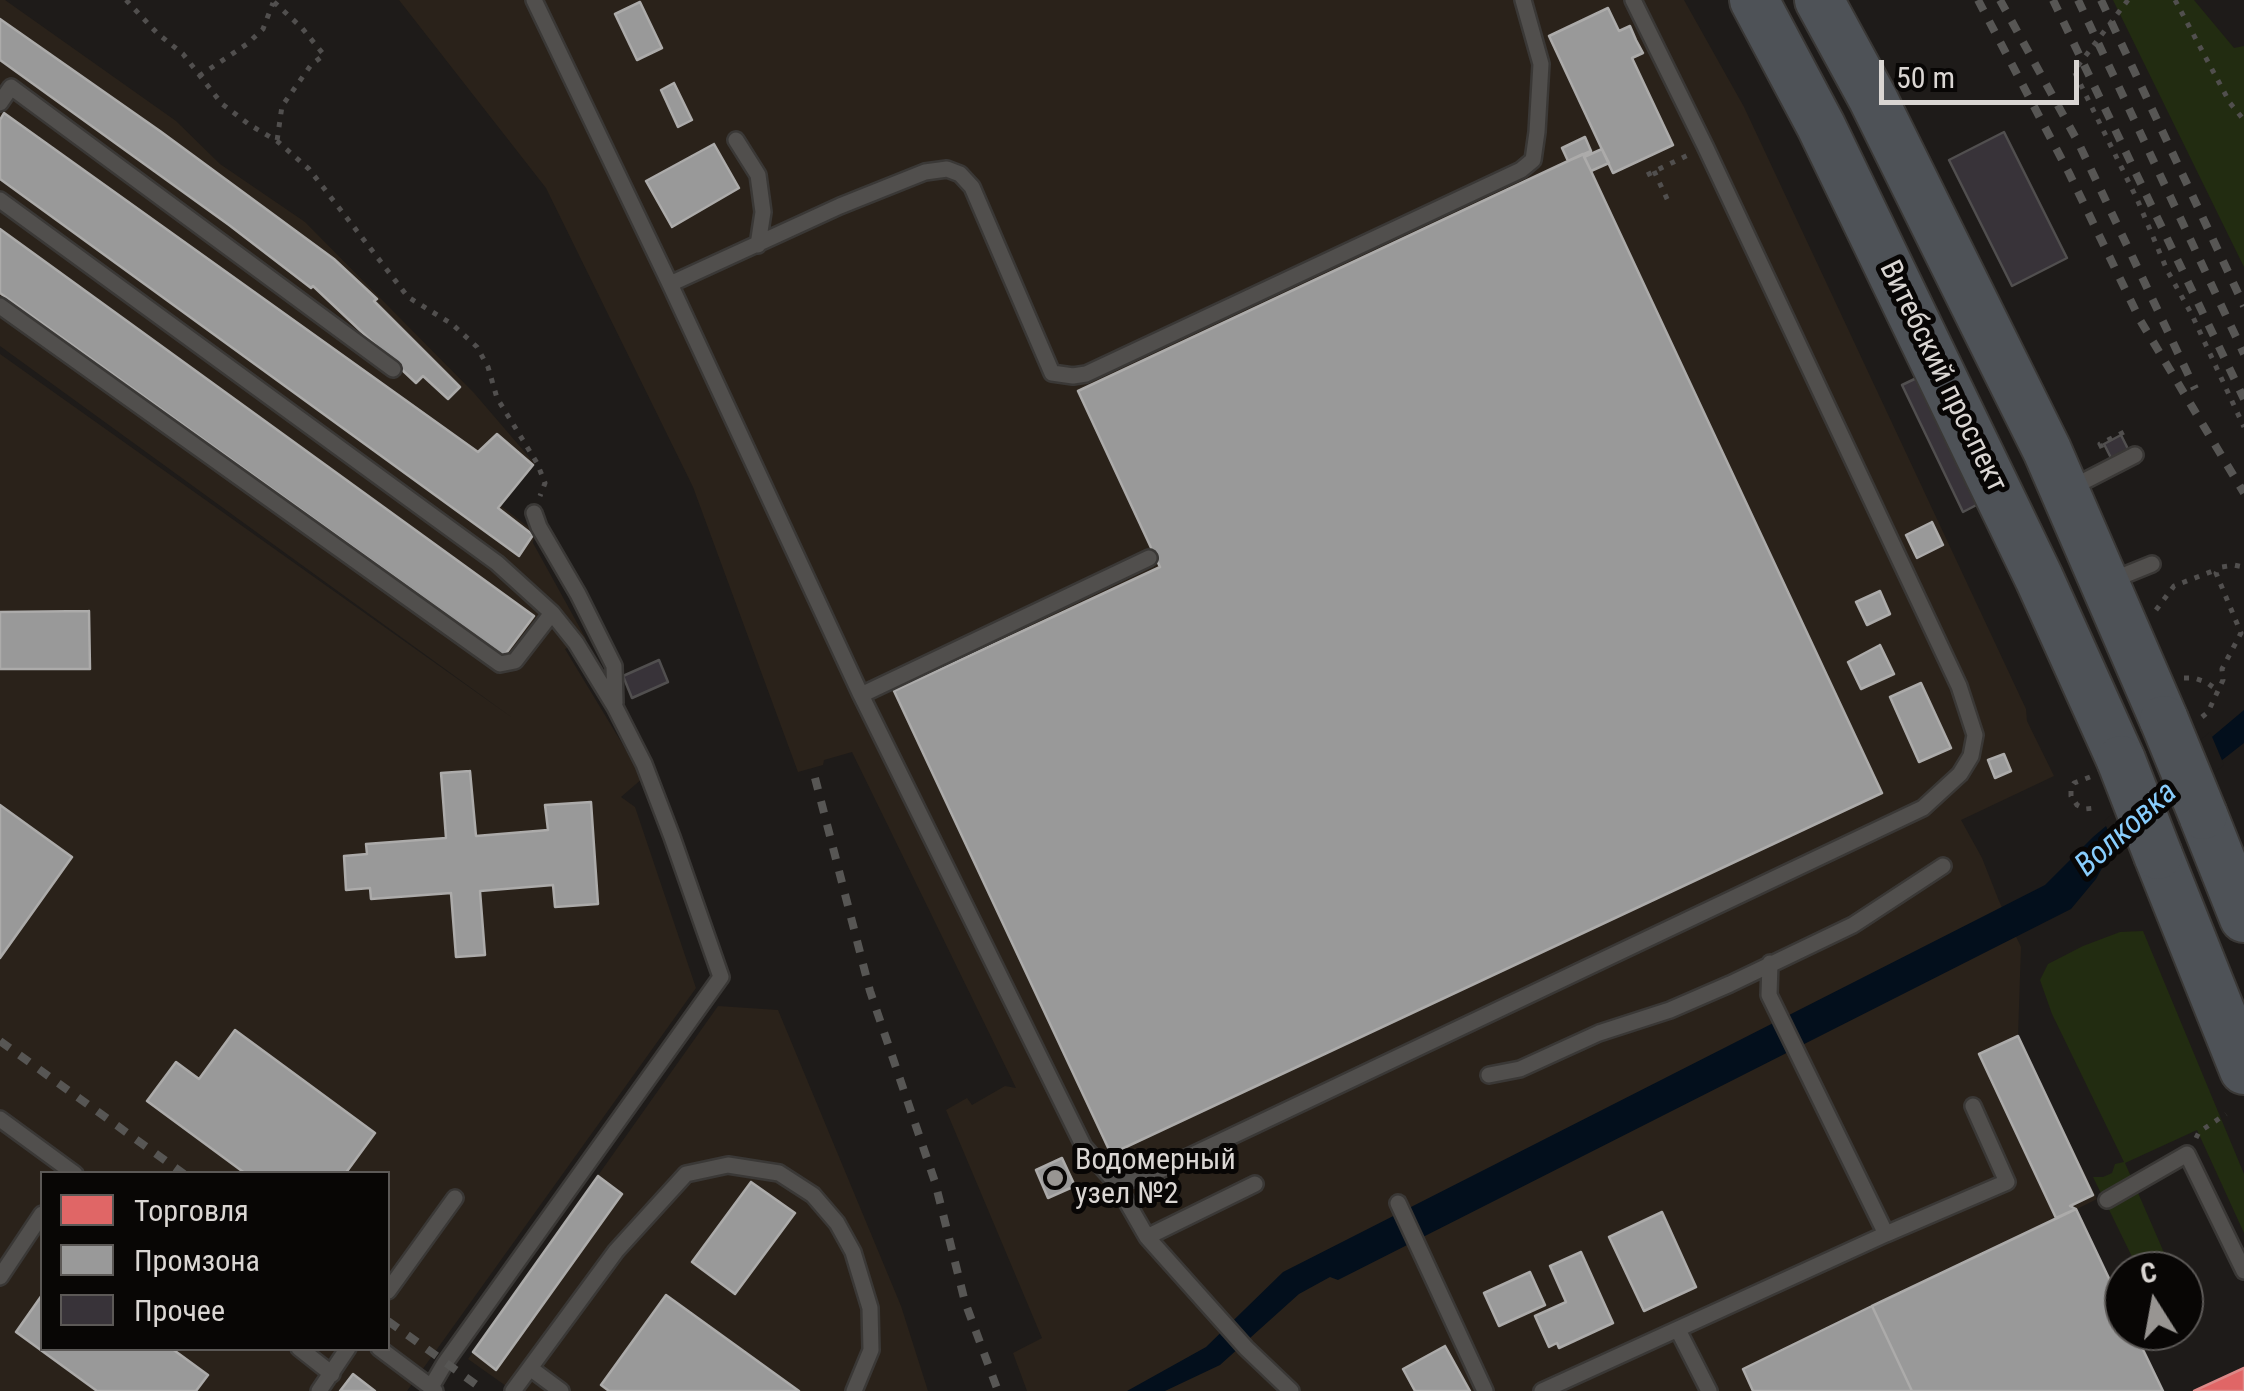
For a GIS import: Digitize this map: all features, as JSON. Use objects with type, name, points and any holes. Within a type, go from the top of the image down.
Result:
[{"type":"main road","name":"Витебский проспект","points":[[1754,0],[1821,126],[2039,578],[2120,760],[2244,1070]]},
{"type":"main road","name":"Витебский проспект","points":[[1819,0],[1873,99],[2066,491],[2244,918]]},
{"type":"lane","points":[[534,0],[860,695],[1084,1147],[1116,1183],[1147,1237],[1246,1348],[1291,1391]]},
{"type":"lane","points":[[670,284],[894,184],[925,172],[947,169],[960,174],[972,186],[1052,373],[1086,374],[1522,170],[1533,160],[1541,64],[1523,0]]},
{"type":"lane","points":[[1116,1183],[1150,1175],[1923,808],[1960,774],[1970,756],[1974,736],[1959,686],[1633,0]]},
{"type":"lane","points":[[0,103],[6,83],[392,369]]},
{"type":"lane","points":[[736,140],[758,175],[763,212],[758,245]]},
{"type":"lane","points":[[0,200],[496,563],[552,614],[576,643],[615,707],[651,782],[722,977],[445,1363],[433,1389],[383,1351]]},
{"type":"lane","points":[[0,306],[500,664],[515,661],[552,614]]},
{"type":"lane","points":[[2066,491],[2136,455]]},
{"type":"lane","points":[[534,513],[614,666],[615,707]]},
{"type":"lane","points":[[860,695],[1149,558]]},
{"type":"lane","points":[[2106,582],[2152,564]]},
{"type":"lane","points":[[1489,1075],[1520,1069],[1599,1033],[1670,1010],[1770,964],[1852,926],[1943,866]]},
{"type":"lane","points":[[1770,964],[1769,996],[1886,1234]]},
{"type":"lane","points":[[1542,1391],[2007,1182],[1972,1106]]},
{"type":"lane","points":[[0,1119],[69,1171]]},
{"type":"lane","points":[[2107,1200],[2187,1154],[2244,1271]]},
{"type":"lane","points":[[513,1391],[616,1251],[686,1174],[728,1165],[779,1174],[813,1195],[837,1223],[853,1252],[870,1308],[871,1350],[854,1391]]},
{"type":"lane","points":[[1147,1237],[1255,1184]]},
{"type":"lane","points":[[390,1289],[455,1198]]},
{"type":"lane","points":[[1398,1204],[1484,1391]]},
{"type":"lane","points":[[0,1277],[40,1217]]},
{"type":"lane","points":[[1678,1330],[1709,1391]]},
{"type":"lane","points":[[304,1351],[332,1374]]},
{"type":"lane","points":[[319,1391],[346,1351]]},
{"type":"lane","points":[[530,1368],[561,1391]]},
{"type":"path","points":[[126,0],[157,34],[183,54],[222,104],[278,141],[309,169],[408,297],[452,324],[477,347],[488,366],[497,398],[537,463],[545,484],[534,513]]},
{"type":"path","points":[[2128,0],[2074,71],[2244,427]]},
{"type":"path","points":[[2174,0],[2230,103],[2244,120]]},
{"type":"path","points":[[199,76],[263,29],[274,1]]},
{"type":"path","points":[[274,1],[324,55],[282,106],[278,141]]},
{"type":"path","points":[[1670,203],[1650,173],[1704,146]]},
{"type":"path","points":[[2156,610],[2174,586],[2218,569],[2234,565],[2244,568]]},
{"type":"path","points":[[2187,678],[2206,682],[2216,692],[2223,680],[2222,669],[2241,633],[2216,577],[2218,569]]},
{"type":"path","points":[[2199,1132],[2226,1114]]},
{"type":"shaded area","points":[[0,0],[176,121],[220,164],[305,222],[474,393],[535,464],[501,506],[535,532],[533,543],[586,639],[565,649],[643,778],[621,797],[635,807],[696,988],[407,1391],[0,1391],[0,354],[514,719],[0,346]]},
{"type":"shaded area","points":[[399,0],[1684,0],[1744,107],[2054,776],[1961,820],[2021,947],[2018,1036],[2097,1199],[2077,1209],[2104,1266],[2104,1351],[2144,1351],[2163,1391],[1027,1391],[1013,1353],[1042,1338],[946,1110],[967,1098],[972,1105],[1005,1086],[1016,1088],[852,752],[798,772],[693,487],[546,188]]},
{"type":"shaded area","points":[[718,1006],[778,1010],[901,1306],[928,1391],[513,1391],[468,1359]]},
{"type":"green space","points":[[2113,0],[2194,0],[2234,48],[2244,46],[2244,267]]},
{"type":"green space","points":[[2143,931],[2244,1174],[2244,1233],[2197,1130],[2125,1163],[2163,1251],[2129,1251],[2093,1177],[2112,1173],[2115,1164],[2124,1162],[2052,1014],[2040,980],[2048,964],[2120,932]]},
{"type":"water","name":"Волковка","points":[[2244,710],[2244,743],[2112,850],[2096,879],[2071,909],[1338,1280],[1330,1277],[1299,1294],[1220,1365],[1165,1391],[1127,1391],[1206,1347],[1283,1272],[2045,885],[2093,837]]},
{"type":"pier","points":[[2210,732],[2224,765],[2117,853],[2104,821]]},
{"type":"building: Торговля","points":[[2244,1368],[2244,1391],[2194,1391]]},
{"type":"building: Промзона","points":[[640,2],[662,48],[637,60],[615,14]]},
{"type":"building: Промзона","points":[[1608,8],[1619,31],[1630,26],[1643,53],[1632,58],[1673,145],[1613,173],[1549,36]]},
{"type":"building: Промзона","points":[[0,19],[334,259],[460,387],[448,399],[423,376],[416,383],[313,286],[0,60]]},
{"type":"building: Промзона","points":[[674,83],[692,120],[678,127],[661,90]]},
{"type":"building: Промзона","points":[[4,113],[478,452],[497,434],[533,465],[498,508],[533,535],[519,556],[0,179],[0,120]]},
{"type":"building: Промзона","points":[[1585,137],[1591,151],[1568,161],[1562,148]]},
{"type":"building: Промзона","points":[[714,144],[739,188],[672,227],[646,181]]},
{"type":"building: Промзона","points":[[1602,149],[1609,163],[1591,171],[1584,157]]},
{"type":"building: Промзона","points":[[1583,154],[1882,793],[1111,1154],[894,691],[1160,567],[1078,391]]},
{"type":"building: Промзона","points":[[0,229],[534,616],[504,656],[0,293]]},
{"type":"building: Промзона","points":[[1932,522],[1943,545],[1917,558],[1906,535]]},
{"type":"building: Промзона","points":[[1880,591],[1890,614],[1867,625],[1856,602]]},
{"type":"building: Промзона","points":[[89,611],[90,669],[0,669],[0,612]]},
{"type":"building: Промзона","points":[[1880,645],[1894,674],[1861,689],[1848,662]]},
{"type":"building: Промзона","points":[[1921,683],[1951,748],[1919,762],[1890,697]]},
{"type":"building: Промзона","points":[[2004,754],[2011,771],[1995,778],[1988,760]]},
{"type":"building: Промзона","points":[[470,771],[476,836],[548,830],[545,805],[591,802],[598,904],[555,907],[553,885],[480,891],[485,955],[456,957],[451,893],[371,899],[370,888],[346,890],[344,856],[367,854],[366,844],[446,838],[441,773]]},
{"type":"building: Промзона","points":[[0,805],[72,857],[0,958]]},
{"type":"building: Промзона","points":[[235,1030],[375,1133],[347,1171],[242,1171],[147,1101],[176,1062],[199,1079]]},
{"type":"building: Промзона","points":[[2018,1036],[2093,1195],[2056,1218],[1979,1054]]},
{"type":"building: Промзона","name":"Водомерный узел №2","points":[[1062,1158],[1075,1186],[1048,1198],[1036,1170]]},
{"type":"building: Промзона","points":[[598,1176],[622,1194],[496,1370],[473,1352]]},
{"type":"building: Промзона","points":[[751,1182],[795,1213],[735,1294],[692,1262]]},
{"type":"building: Промзона","points":[[2076,1209],[2104,1268],[2104,1351],[2144,1351],[2163,1391],[1912,1391],[1872,1306]]},
{"type":"building: Промзона","points":[[1662,1212],[1696,1287],[1644,1311],[1609,1237]]},
{"type":"building: Промзона","points":[[1581,1252],[1613,1323],[1559,1348],[1557,1343],[1549,1347],[1535,1316],[1566,1302],[1550,1266]]},
{"type":"building: Промзона","points":[[1530,1272],[1545,1305],[1499,1326],[1484,1293]]},
{"type":"building: Промзона","points":[[666,1295],[799,1391],[609,1391],[601,1385]]},
{"type":"building: Промзона","points":[[40,1298],[40,1349],[16,1332]]},
{"type":"building: Промзона","points":[[1872,1306],[1912,1391],[1753,1391],[1743,1369]]},
{"type":"building: Промзона","points":[[1445,1346],[1470,1391],[1415,1391],[1403,1369]]},
{"type":"building: Промзона","points":[[42,1351],[175,1351],[208,1375],[196,1391],[97,1391]]},
{"type":"building: Промзона","points":[[353,1374],[375,1391],[340,1391]]},
{"type":"building: Прочее","points":[[2004,132],[2067,258],[2012,286],[1949,160]]},
{"type":"building: Прочее","points":[[1927,373],[1988,499],[1963,512],[1902,385]]},
{"type":"building: Прочее","points":[[2121,435],[2130,453],[2113,462],[2104,444]]},
{"type":"building: Прочее","points":[[659,660],[668,682],[632,698],[623,676]]},
{"type":"railway","points":[[1978,0],[2069,173],[2140,320],[2244,493]]},
{"type":"railway","points":[[2000,0],[2078,142],[2195,389]]},
{"type":"railway","points":[[2053,0],[2244,399]]},
{"type":"railway","points":[[2078,0],[2244,354]]},
{"type":"railway","points":[[2101,0],[2244,306]]},
{"type":"railway","points":[[815,778],[870,991],[935,1182],[965,1302],[998,1391]]},
{"type":"railway","points":[[0,1041],[180,1171]]},
{"type":"railway","points":[[390,1322],[485,1391]]},
{"type":"place","name":"Водомерный узел №2","points":[[1055,1178]]}]
